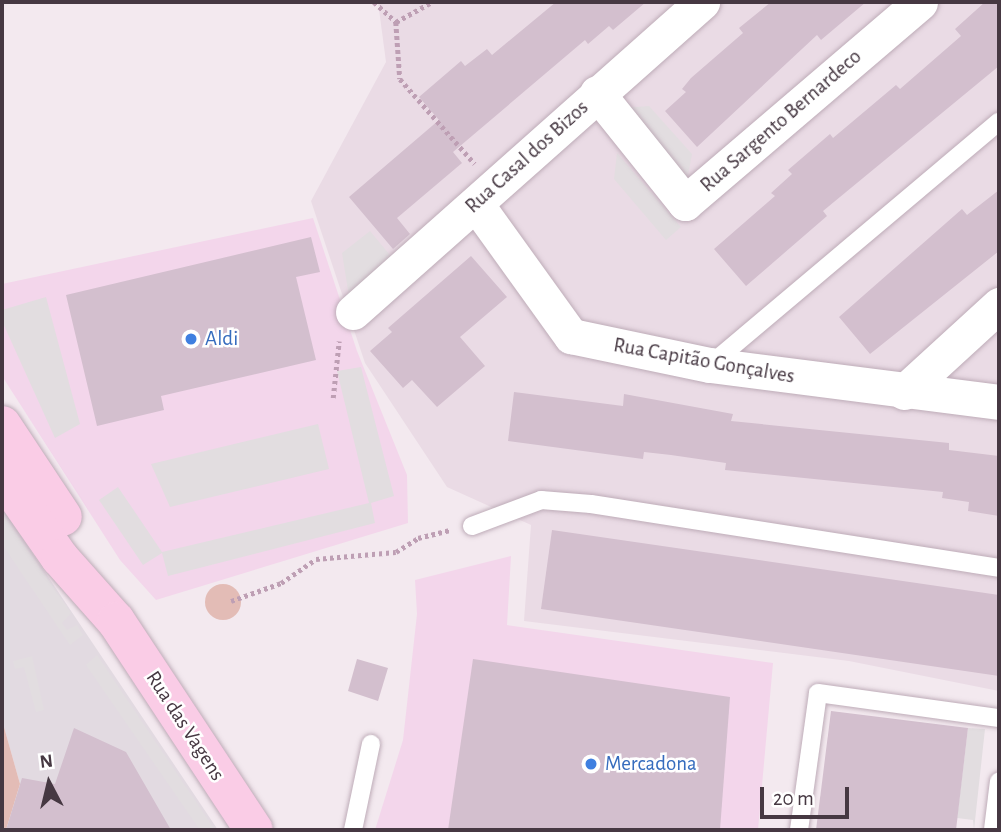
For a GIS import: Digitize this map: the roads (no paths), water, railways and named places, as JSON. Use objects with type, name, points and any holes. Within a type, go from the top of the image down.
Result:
[{"type":"street","name":"Rua Casal dos Bizos","points":[[353,312],[702,2]]},
{"type":"street","name":"Rua Sargento Bernardeco","points":[[597,93],[685,203],[920,2]]},
{"type":"street","name":"Rua Capitão Gonçalves","points":[[485,195],[571,336],[710,365],[904,392],[999,401]]},
{"type":"street","points":[[904,392],[999,305]]},
{"type":"street","name":"Rua das Vagens","points":[[2,425],[86,552],[116,621]]},
{"type":"street","name":"Rua das Vagens","points":[[2,475],[60,558],[116,621],[254,830]]},
{"type":"lane","points":[[710,365],[999,122]]},
{"type":"lane","points":[[472,526],[541,500],[999,568]]},
{"type":"lane","points":[[799,830],[818,693],[999,718]]},
{"type":"lane","points":[[353,830],[371,744]]},
{"type":"lane","points":[[993,830],[999,781]]},
{"type":"place","name":"Aldi","points":[[191,339]]},
{"type":"place","name":"Mercadona","points":[[591,764]]}]
